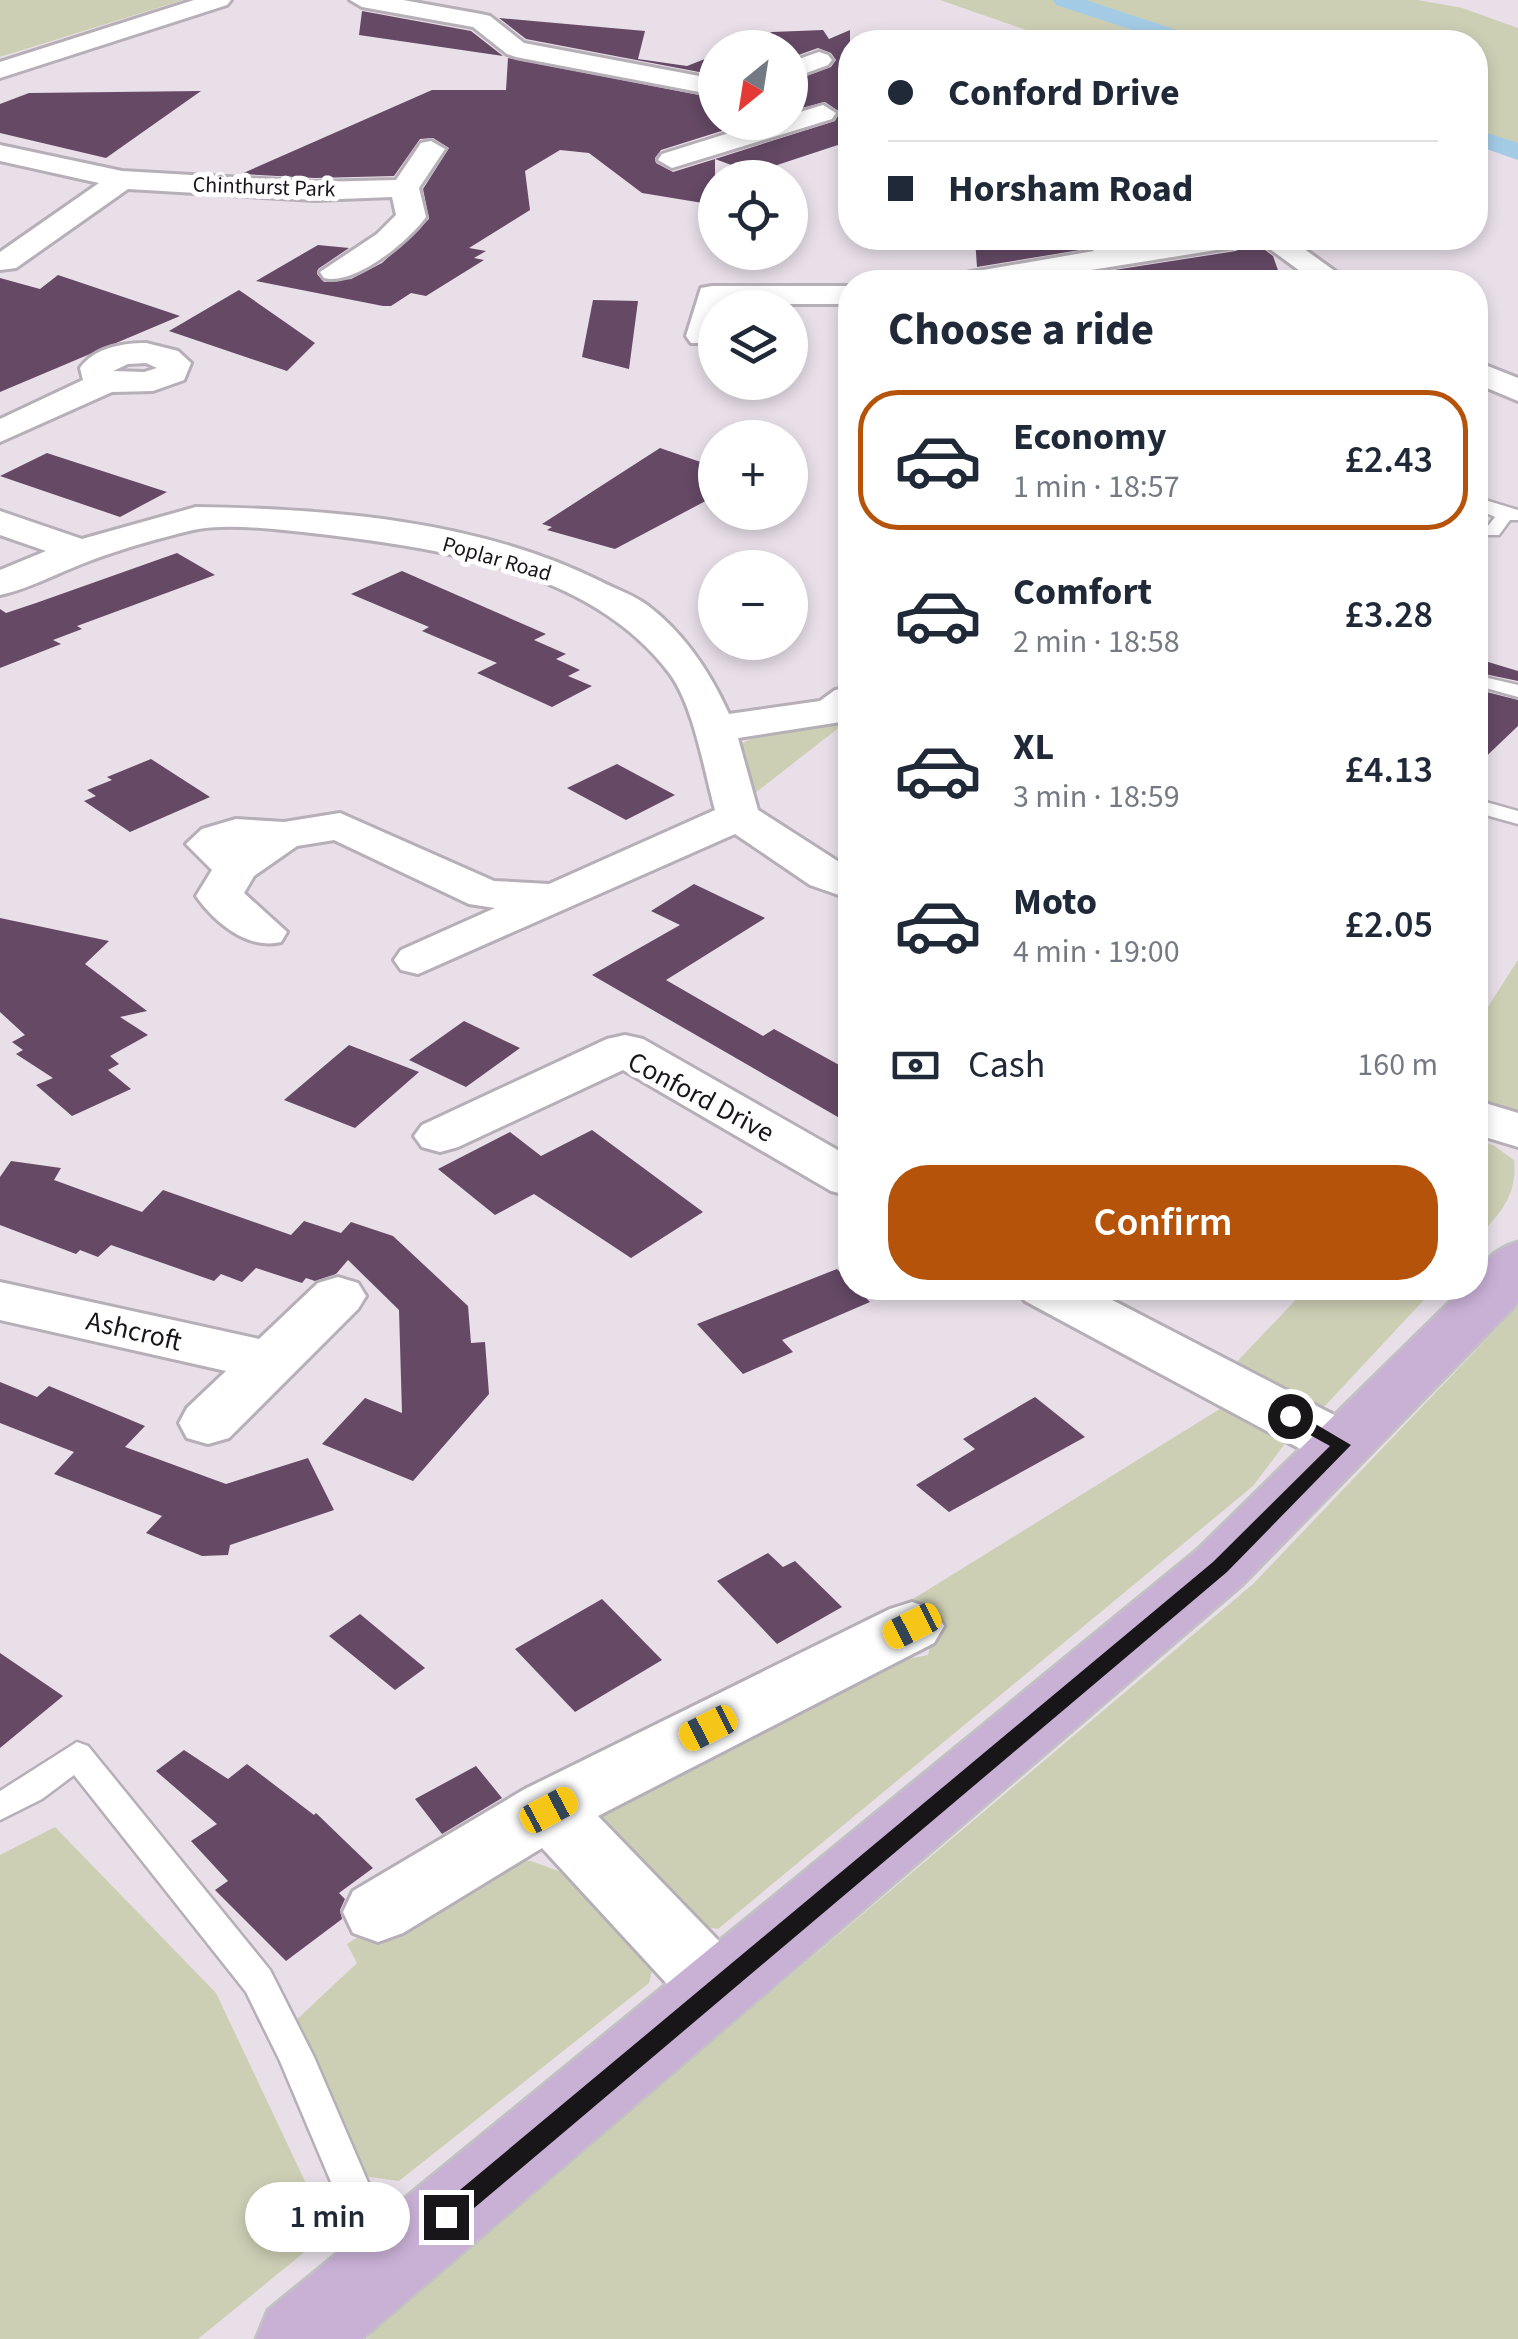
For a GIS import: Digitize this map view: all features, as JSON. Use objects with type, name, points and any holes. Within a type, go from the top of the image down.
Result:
[{"type":"main road","points":[[1488,1298],[1518,1260]]},
{"type":"main road","points":[[298,2339],[1220,1567],[1486,1300]]},
{"type":"street","points":[[0,70],[220,0]]},
{"type":"street","points":[[362,0],[420,3],[482,21],[516,50],[698,84]]},
{"type":"street","points":[[808,65],[819,60]]},
{"type":"street","points":[[808,110],[837,117]]},
{"type":"street","points":[[672,160],[837,117]]},
{"type":"street","points":[[334,272],[388,240],[411,217],[406,188],[431,149]]},
{"type":"street","name":"Chinthurst Park","points":[[0,153],[122,180],[314,191],[406,188]]},
{"type":"street","points":[[5,262],[122,180]]},
{"type":"street","points":[[1114,250],[1122,255]]},
{"type":"street","points":[[1035,270],[1155,250]]},
{"type":"street","points":[[1288,250],[1317,270]]},
{"type":"street","points":[[808,296],[838,296]]},
{"type":"street","points":[[1488,377],[1518,391]]},
{"type":"street","points":[[0,432],[108,382]]},
{"type":"street","name":"Poplar Road","points":[[0,584],[80,551],[196,518],[286,518],[462,545],[548,570],[633,613],[690,672],[714,729],[738,816]]},
{"type":"street","points":[[0,522],[80,551]]},
{"type":"street","points":[[714,729],[832,712],[838,708]]},
{"type":"street","points":[[418,960],[738,816],[826,876],[838,880]]},
{"type":"street","points":[[264,932],[219,896],[236,868],[284,835],[340,826],[484,894],[555,898]]},
{"type":"street","name":"Conford Drive","points":[[440,1136],[625,1050],[838,1172]]},
{"type":"street","points":[[1488,1121],[1518,1131]]},
{"type":"street","points":[[208,1422],[338,1296]]},
{"type":"street","points":[[1068,1300],[1342,1445]]},
{"type":"street","name":"Ashcroft","points":[[0,1301],[268,1361]]},
{"type":"street","points":[[378,1912],[549,1810],[912,1626]]},
{"type":"street","points":[[549,1810],[717,1988]]},
{"type":"lane","points":[[1493,532],[1511,515]]},
{"type":"lane","points":[[1488,683],[1518,691]]},
{"type":"lane","points":[[1488,809],[1518,818]]},
{"type":"lane","points":[[0,1807],[32,1790],[77,1755],[258,1981],[296,2057],[386,2268]]},
{"type":"green space","points":[[0,0],[183,0],[0,57]]},
{"type":"green space","points":[[940,0],[1418,0],[1462,8],[1518,28],[1518,144],[1488,141],[1488,30],[1026,30]]},
{"type":"green space","points":[[838,723],[838,728],[750,797],[738,745],[766,732]]},
{"type":"green space","points":[[1518,960],[1518,1114],[1488,1104],[1488,1007]]},
{"type":"green space","points":[[1488,1144],[1514,1160],[1513,1185],[1505,1205],[1488,1226]]},
{"type":"green space","points":[[1296,1300],[1424,1300],[1323,1408],[1303,1407],[1230,1369]]},
{"type":"green space","points":[[1518,1306],[1518,2339],[367,2339],[391,2313],[1253,1584]]},
{"type":"green space","points":[[1231,1402],[1293,1433],[1253,1486],[718,1929],[688,1924],[604,1835],[601,1812],[857,1669],[928,1655],[934,1630],[905,1604]]},
{"type":"green space","points":[[55,1827],[216,1993],[329,2232],[198,2339],[0,2339],[0,1855]]},
{"type":"green space","points":[[478,1861],[531,1861],[578,1878],[655,1957],[649,1983],[399,2181],[363,2176],[293,2023],[357,1963],[347,1944]]},
{"type":"building","points":[[362,11],[471,31],[503,56],[359,35]]},
{"type":"building","points":[[499,18],[645,31],[638,59],[687,66],[698,62],[698,72],[526,39]]},
{"type":"building","points":[[823,30],[829,39],[838,35],[838,111],[825,102],[808,106],[808,75],[831,67],[836,60],[831,53],[818,48],[808,52],[808,31]]},
{"type":"building","points":[[508,58],[698,95],[698,138],[661,150],[655,158],[656,163],[673,172],[698,164],[698,202],[642,193],[589,153],[560,150],[525,171],[530,210],[469,248],[486,251],[474,258],[484,260],[426,296],[411,293],[391,306],[383,306],[256,281],[318,245],[349,248],[318,269],[317,274],[324,282],[351,279],[382,263],[429,219],[423,189],[449,148],[433,138],[420,139],[394,176],[315,178],[241,174],[432,90],[506,90]]},
{"type":"building","points":[[201,91],[106,158],[0,133],[0,104],[29,93]]},
{"type":"building","points":[[838,116],[838,145],[792,160],[715,159],[775,140],[808,140],[808,130],[835,121]]},
{"type":"building","points":[[976,250],[1080,250],[977,267]]},
{"type":"building","points":[[1265,250],[1273,256],[1278,270],[1114,270]]},
{"type":"building","points":[[58,275],[180,316],[0,392],[0,278],[40,289]]},
{"type":"building","points":[[239,290],[315,343],[287,371],[169,331]]},
{"type":"building","points":[[593,300],[638,301],[629,369],[582,357]]},
{"type":"building","points":[[660,448],[698,461],[698,505],[615,549],[547,530],[552,527],[542,524]]},
{"type":"building","points":[[47,453],[167,492],[120,517],[0,476]]},
{"type":"building","points":[[177,553],[215,575],[77,626],[82,629],[53,640],[61,644],[0,668],[0,609],[6,613]]},
{"type":"building","points":[[402,571],[546,634],[534,640],[566,654],[556,659],[580,670],[568,676],[592,686],[552,707],[477,673],[497,663],[422,631],[429,627],[351,594]]},
{"type":"building","points":[[1488,662],[1518,671],[1518,681],[1488,675]]},
{"type":"building","points":[[1488,692],[1518,700],[1518,726],[1488,755]]},
{"type":"building","points":[[151,759],[210,797],[130,832],[84,801],[96,796],[87,790],[112,780],[107,777]]},
{"type":"building","points":[[617,764],[675,795],[626,820],[567,788]]},
{"type":"building","points":[[694,884],[765,918],[666,980],[763,1036],[774,1029],[838,1064],[838,1117],[592,975],[680,925],[651,911]]},
{"type":"building","points":[[0,918],[109,941],[85,964],[147,1011],[120,1017],[148,1035],[110,1056],[119,1064],[108,1070],[131,1089],[72,1116],[36,1085],[53,1078],[16,1054],[23,1050],[12,1042],[25,1035],[0,1012]]},
{"type":"building","points":[[464,1021],[520,1048],[466,1087],[409,1060]]},
{"type":"building","points":[[349,1045],[419,1072],[355,1128],[284,1100]]},
{"type":"building","points":[[592,1130],[703,1212],[631,1258],[534,1194],[495,1215],[438,1169],[510,1132],[541,1156]]},
{"type":"building","points":[[11,1161],[61,1168],[54,1180],[142,1212],[163,1190],[291,1235],[304,1221],[341,1233],[351,1222],[393,1236],[468,1306],[471,1343],[485,1342],[489,1394],[413,1481],[322,1444],[365,1398],[402,1413],[399,1310],[348,1260],[336,1274],[315,1281],[306,1278],[302,1283],[256,1268],[242,1282],[221,1274],[214,1281],[111,1245],[98,1257],[80,1250],[76,1254],[0,1225],[0,1177]]},
{"type":"building","points":[[837,1269],[838,1300],[870,1302],[782,1340],[793,1352],[743,1374],[697,1324]]},
{"type":"building","points":[[0,1382],[37,1397],[49,1386],[145,1426],[125,1447],[226,1484],[308,1458],[334,1510],[230,1545],[228,1555],[202,1556],[146,1533],[162,1516],[54,1474],[74,1452],[0,1423]]},
{"type":"building","points":[[1035,1397],[1085,1437],[949,1512],[916,1485],[975,1449],[963,1439]]},
{"type":"building","points":[[768,1553],[783,1567],[795,1561],[842,1607],[777,1644],[717,1581]]},
{"type":"building","points":[[602,1599],[662,1660],[575,1712],[515,1649]]},
{"type":"building","points":[[360,1614],[425,1668],[395,1690],[329,1636]]},
{"type":"building","points":[[0,1653],[63,1696],[0,1748]]},
{"type":"building","points":[[184,1750],[228,1779],[247,1764],[316,1813],[373,1868],[339,1893],[345,1899],[340,1910],[342,1919],[286,1961],[215,1890],[228,1881],[191,1841],[217,1824],[156,1771]]},
{"type":"building","points":[[476,1766],[502,1798],[442,1834],[415,1799]]},
{"type":"waterway","points":[[1064,0],[1154,30]]},
{"type":"waterway","points":[[1488,141],[1518,152]]},
{"type":"route","points":[[446,2217],[1220,1567],[1342,1445],[1290,1416]]}]
